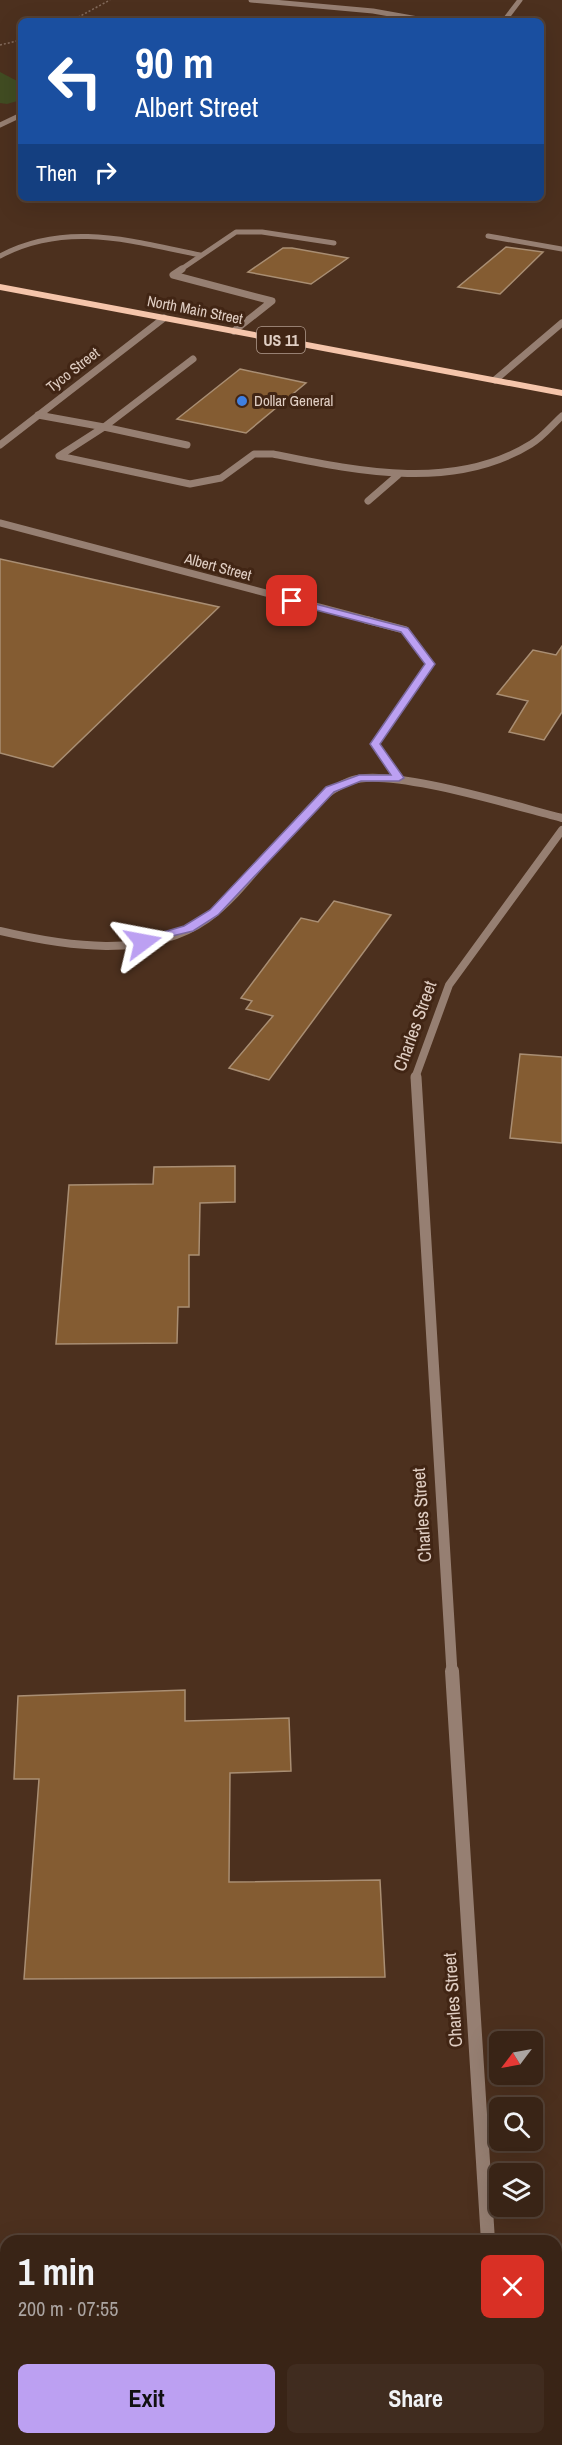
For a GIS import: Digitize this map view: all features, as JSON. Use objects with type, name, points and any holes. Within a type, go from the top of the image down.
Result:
[{"type":"main road","name":"North Main Street","points":[[0,287],[562,393]]},
{"type":"street","points":[[251,0],[373,11],[412,18]]},
{"type":"street","points":[[506,18],[520,0]]},
{"type":"street","points":[[0,116],[13,119]]},
{"type":"street","points":[[0,125],[18,116]]},
{"type":"street","points":[[234,331],[272,301],[173,275],[236,232],[262,232],[334,243]]},
{"type":"street","points":[[0,256],[26,242],[62,236],[132,242],[200,255]]},
{"type":"street","points":[[488,236],[562,249]]},
{"type":"street","name":"Tyco Street","points":[[0,445],[164,318]]},
{"type":"street","points":[[495,380],[562,323]]},
{"type":"street","points":[[193,359],[104,427],[59,456],[190,484],[221,478],[254,454],[273,454],[398,475],[477,466],[522,452],[552,428],[562,416]]},
{"type":"street","points":[[38,414],[187,445]]},
{"type":"street","points":[[368,501],[398,475]]},
{"type":"street","name":"Albert Street","points":[[0,523],[405,630],[430,664],[375,744],[399,778]]},
{"type":"street","points":[[0,931],[40,939],[103,944],[143,942],[178,933],[214,913],[330,790],[359,778],[399,778],[562,818]]},
{"type":"street","name":"Charles Street","points":[[488,2235],[414,1081],[449,985],[562,830]]},
{"type":"path","points":[[77,18],[110,0]]},
{"type":"path","points":[[0,45],[18,41]]},
{"type":"green space","points":[[0,72],[18,81],[18,101],[7,104],[0,103]]},
{"type":"building","points":[[506,247],[543,252],[500,294],[458,287]]},
{"type":"building","points":[[283,248],[348,258],[311,284],[248,272]]},
{"type":"building","name":"Dollar General","points":[[240,369],[306,383],[246,433],[177,419]]},
{"type":"building","points":[[0,559],[219,607],[53,767],[0,753]]},
{"type":"building","points":[[562,646],[562,712],[544,740],[509,732],[528,701],[497,694],[533,650],[556,655]]},
{"type":"building","points":[[334,901],[391,915],[269,1080],[229,1068],[273,1016],[246,1009],[252,1001],[241,998],[301,918],[318,922]]},
{"type":"building","points":[[520,1054],[562,1057],[562,1143],[510,1138]]},
{"type":"building","points":[[235,1166],[235,1202],[200,1203],[199,1255],[189,1255],[189,1307],[178,1307],[177,1343],[56,1344],[69,1185],[153,1184],[154,1167]]},
{"type":"building","points":[[185,1690],[185,1721],[289,1718],[291,1771],[230,1773],[229,1882],[380,1880],[385,1977],[24,1979],[39,1779],[14,1779],[18,1696]]},
{"type":"place","name":"Dollar General","points":[[242,401]]},
{"type":"route","points":[[143,942],[189,929],[214,913],[330,790],[359,778],[375,776],[399,778],[375,744],[430,664],[405,630],[292,601]]}]
